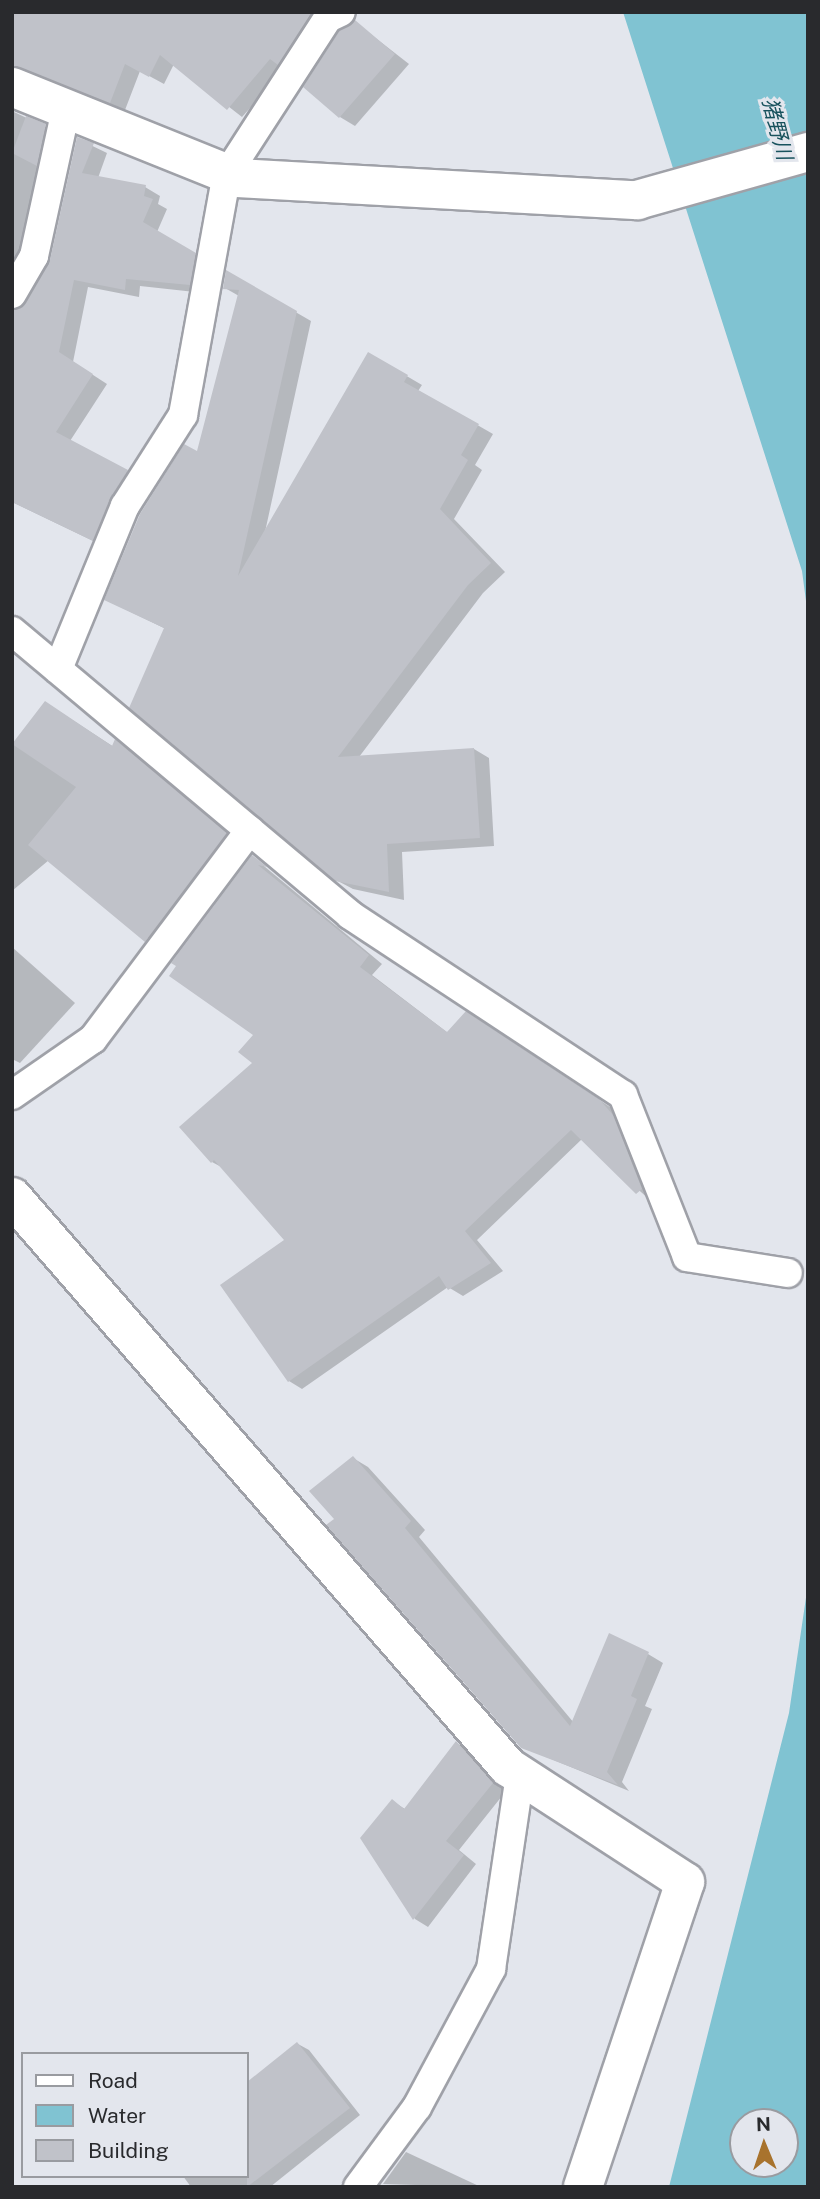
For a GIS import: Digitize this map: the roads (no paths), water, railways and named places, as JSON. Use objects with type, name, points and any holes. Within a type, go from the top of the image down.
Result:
[{"type":"street","points":[[12,88],[238,178],[637,200],[808,152]]},
{"type":"street","points":[[12,1197],[508,1767],[685,1882],[583,2187]]},
{"type":"lane","points":[[58,670],[125,506],[183,415],[228,174],[328,19],[341,12]]},
{"type":"lane","points":[[12,294],[34,256],[66,109]]},
{"type":"lane","points":[[12,631],[350,915],[623,1095],[687,1257],[788,1273]]},
{"type":"lane","points":[[12,1095],[93,1039],[250,830]]},
{"type":"lane","points":[[358,2187],[417,2107],[491,1969],[520,1775]]},
{"type":"water","name":"猪野川","points":[[623,12],[808,12],[808,616],[802,571]]},
{"type":"water","points":[[808,1584],[808,2187],[669,2187],[789,1713]]}]
